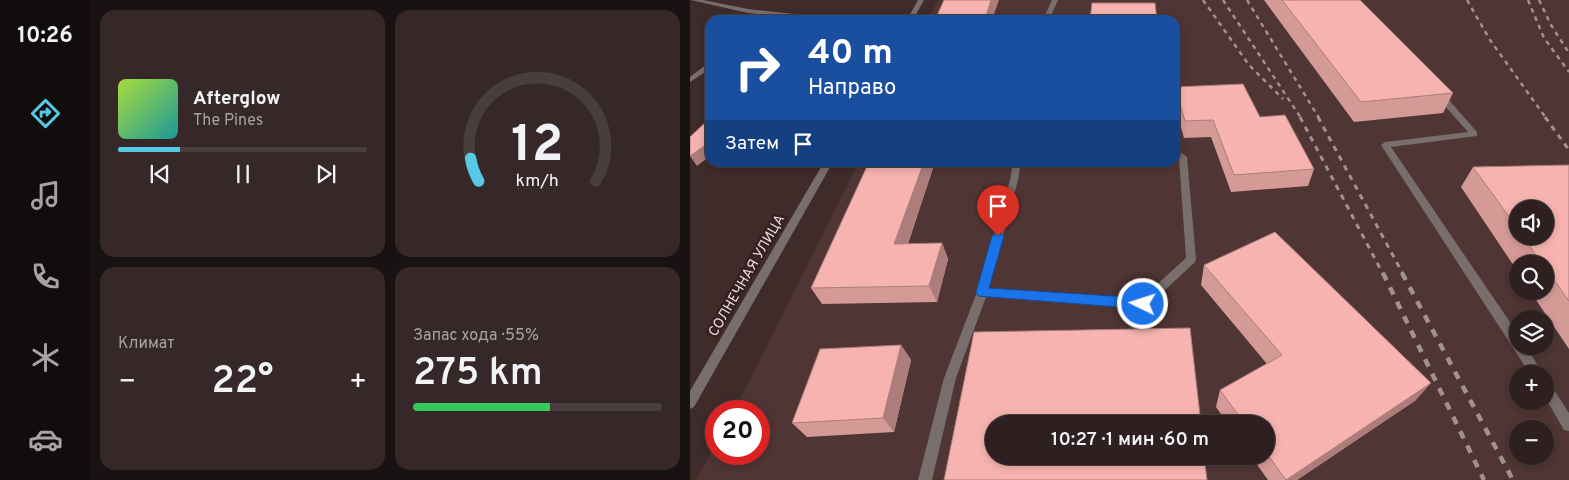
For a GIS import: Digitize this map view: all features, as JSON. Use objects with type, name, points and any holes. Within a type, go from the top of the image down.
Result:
[{"type":"street","points":[[694,0],[784,15]]},
{"type":"street","points":[[913,15],[921,0]]},
{"type":"street","points":[[1048,15],[1055,0]]},
{"type":"street","points":[[690,80],[705,70]]},
{"type":"street","points":[[1430,84],[1474,134],[1385,144],[1509,331]]},
{"type":"street","points":[[982,292],[1143,304],[1191,258],[1183,157],[1180,155]]},
{"type":"street","name":"СОЛНЕЧНАЯ УЛИЦА","points":[[690,402],[826,167]]},
{"type":"street","points":[[925,480],[950,378],[982,292],[1014,180],[1015,167]]},
{"type":"street","points":[[1554,401],[1569,425]]},
{"type":"shaded area","points":[[938,0],[1569,0],[1569,480],[696,480],[705,464],[770,465],[770,400],[740,400],[856,167],[1180,167],[1180,15],[930,15]]},
{"type":"building","points":[[944,0],[991,0],[986,15],[937,15]]},
{"type":"building","points":[[1282,0],[1360,0],[1453,93],[1361,102]]},
{"type":"building","points":[[1092,3],[1155,3],[1156,15],[1091,15]]},
{"type":"building","points":[[1243,84],[1260,117],[1285,115],[1314,169],[1234,175],[1213,120],[1185,121],[1180,104],[1180,87]]},
{"type":"building","points":[[705,123],[705,146],[690,156],[690,137]]},
{"type":"building","points":[[1569,165],[1569,301],[1554,280],[1554,255],[1536,255],[1529,245],[1554,245],[1554,200],[1509,200],[1509,217],[1473,167]]},
{"type":"building","points":[[867,167],[922,167],[894,244],[942,243],[929,286],[811,288]]},
{"type":"building","points":[[1275,232],[1431,383],[1286,480],[1275,465],[1275,415],[1238,415],[1220,390],[1282,355],[1204,265]]},
{"type":"building","points":[[1190,328],[1200,415],[985,415],[985,465],[1205,465],[1207,480],[944,480],[974,332]]},
{"type":"building","points":[[901,345],[883,418],[792,423],[820,349]]},
{"type":"railway","points":[[1203,0],[1249,65],[1283,99]]},
{"type":"railway","points":[[1223,0],[1301,118]]},
{"type":"railway","points":[[1247,0],[1319,118]]},
{"type":"railway","points":[[1467,0],[1490,40],[1546,118]]},
{"type":"railway","points":[[1528,0],[1544,38],[1569,72]]},
{"type":"railway","points":[[1539,0],[1551,25],[1569,53]]},
{"type":"railway","points":[[1300,117],[1383,274]]},
{"type":"railway","points":[[1318,117],[1403,274]]},
{"type":"railway","points":[[1545,117],[1569,150]]},
{"type":"railway","points":[[1383,273],[1484,480]]},
{"type":"railway","points":[[1402,273],[1513,480]]},
{"type":"route","points":[[998,236],[982,292],[1143,304]]}]
